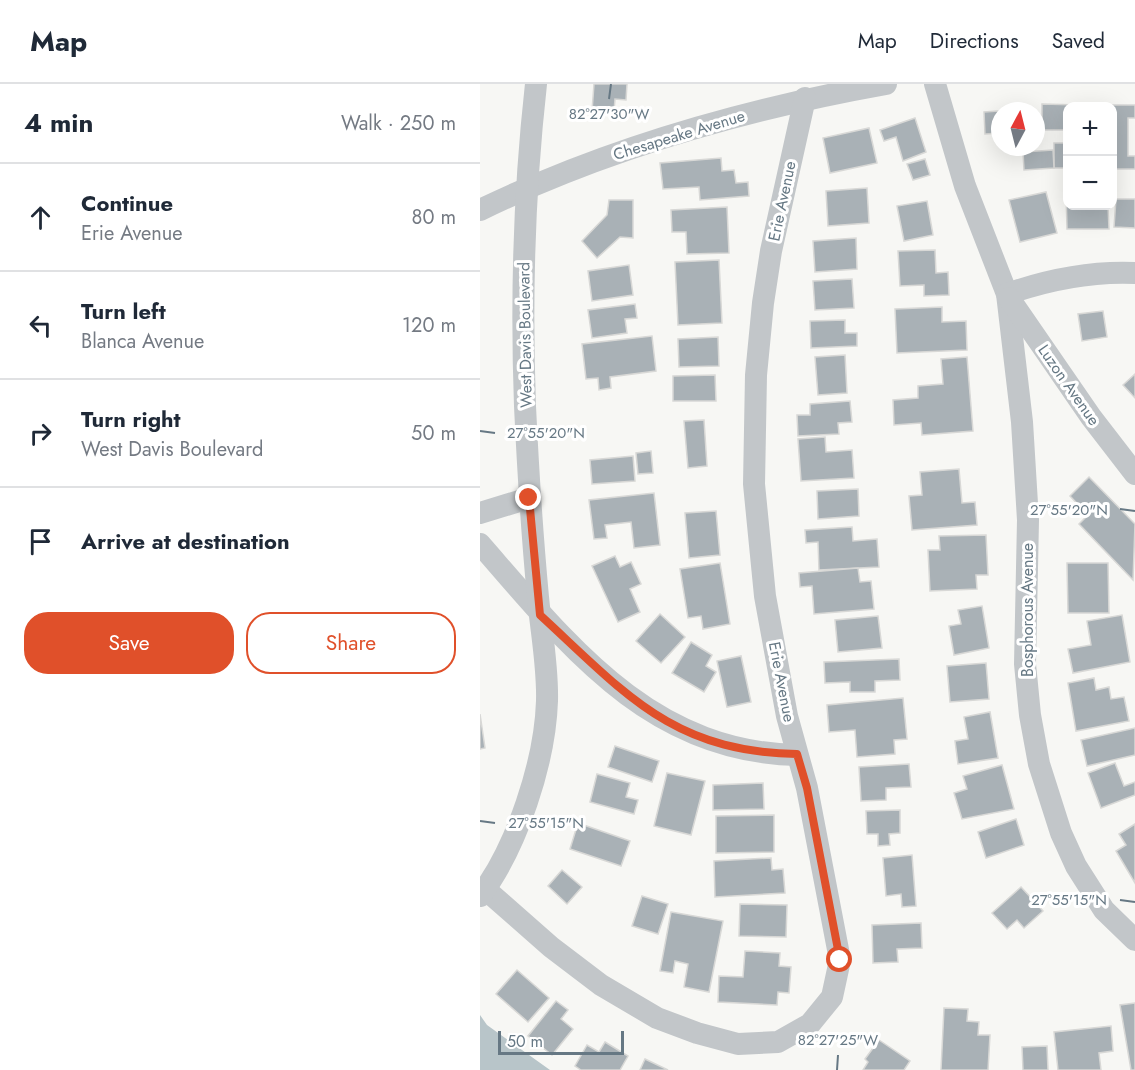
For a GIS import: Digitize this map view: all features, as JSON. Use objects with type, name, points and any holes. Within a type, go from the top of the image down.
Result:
[{"type":"street","name":"West Davis Boulevard","points":[[483,893],[519,822],[543,738],[547,700],[529,498],[523,299],[527,188],[536,84]]},
{"type":"street","name":"Chesapeake Avenue","points":[[480,210],[560,173],[679,132],[805,98],[886,84]]},
{"type":"street","name":"Bosphorous Avenue","points":[[935,84],[965,186],[1007,294],[1022,422],[1028,520],[1025,664],[1030,715],[1039,764],[1061,833],[1076,866],[1104,910],[1135,940]]},
{"type":"street","name":"Erie Avenue","points":[[483,893],[574,966],[657,1018],[697,1033],[738,1044],[778,1042],[803,1029],[822,1012],[832,997],[840,960],[809,798],[797,754],[765,596],[756,521],[753,447],[756,375],[771,251],[805,98]]},
{"type":"street","points":[[1007,294],[1071,276],[1105,272],[1135,273]]},
{"type":"street","name":"Luzon Avenue","points":[[1007,294],[1091,417],[1135,474]]},
{"type":"street","points":[[480,513],[529,498]]},
{"type":"street","points":[[480,544],[540,615],[630,699],[672,725],[744,750],[797,754]]},
{"type":"shaded area","points":[[480,1015],[487,1025],[550,1070],[480,1070]]},
{"type":"building","points":[[594,84],[627,84],[626,100],[615,99],[614,112],[592,111]]},
{"type":"building","points":[[1045,104],[1063,105],[1063,130],[1045,130]]},
{"type":"building","points":[[1117,105],[1135,105],[1135,118],[1128,118],[1128,156],[1135,156],[1135,169],[1117,169]]},
{"type":"building","points":[[984,112],[991,112],[991,134],[985,134]]},
{"type":"building","points":[[915,118],[926,152],[903,161],[896,137],[884,141],[880,130]]},
{"type":"building","points":[[869,128],[877,163],[830,173],[823,138]]},
{"type":"building","points":[[1054,143],[1063,143],[1063,168],[1054,168]]},
{"type":"building","points":[[1053,150],[1054,168],[1024,170],[1023,156],[1045,156],[1045,151]]},
{"type":"building","points":[[721,158],[722,171],[734,170],[736,183],[748,182],[749,196],[700,200],[699,187],[663,189],[660,163]]},
{"type":"building","points":[[925,159],[930,175],[913,180],[907,164]]},
{"type":"building","points":[[867,188],[869,223],[828,226],[826,191]]},
{"type":"building","points":[[1046,192],[1057,233],[1020,242],[1009,200]]},
{"type":"building","points":[[1117,199],[1135,199],[1135,228],[1114,227]]},
{"type":"building","points":[[609,200],[633,200],[633,238],[620,237],[597,258],[582,241],[607,215]]},
{"type":"building","points":[[927,201],[933,235],[904,241],[897,206]]},
{"type":"building","points":[[727,207],[729,253],[687,254],[686,232],[672,232],[671,210]]},
{"type":"building","points":[[1066,210],[1108,210],[1109,229],[1067,229]]},
{"type":"building","points":[[856,238],[857,269],[815,272],[813,241]]},
{"type":"building","points":[[935,250],[936,273],[948,272],[949,295],[924,296],[924,285],[900,286],[898,251]]},
{"type":"building","points":[[719,260],[722,323],[678,325],[675,262]]},
{"type":"building","points":[[629,265],[633,295],[592,301],[588,271]]},
{"type":"building","points":[[852,279],[854,308],[815,310],[813,281]]},
{"type":"building","points":[[635,304],[637,318],[625,319],[627,333],[592,338],[588,310]]},
{"type":"building","points":[[942,307],[942,322],[966,321],[967,350],[897,353],[895,309]]},
{"type":"building","points":[[1103,311],[1107,337],[1082,341],[1078,314]]},
{"type":"building","points":[[845,320],[845,333],[857,333],[857,346],[811,348],[810,321]]},
{"type":"building","points":[[652,336],[656,371],[610,377],[611,388],[599,390],[598,378],[586,379],[582,344]]},
{"type":"building","points":[[718,337],[719,366],[679,367],[678,339]]},
{"type":"building","points":[[845,355],[847,393],[818,395],[815,357]]},
{"type":"building","points":[[967,357],[973,431],[922,435],[921,423],[894,425],[893,400],[918,398],[918,386],[943,384],[941,359]]},
{"type":"building","points":[[1135,374],[1135,398],[1123,385]]},
{"type":"building","points":[[715,375],[716,401],[673,401],[673,376]]},
{"type":"building","points":[[850,401],[852,422],[838,423],[839,434],[798,436],[797,415],[810,415],[810,404]]},
{"type":"building","points":[[704,420],[707,466],[688,468],[684,421]]},
{"type":"building","points":[[825,437],[826,452],[852,450],[854,478],[801,481],[798,439]]},
{"type":"building","points":[[651,451],[653,473],[638,474],[636,453]]},
{"type":"building","points":[[633,456],[635,481],[592,484],[590,460]]},
{"type":"building","points":[[959,469],[962,503],[975,502],[977,525],[912,530],[909,496],[922,495],[920,472]]},
{"type":"building","points":[[1089,477],[1135,524],[1133,580],[1079,524],[1088,515],[1070,496]]},
{"type":"building","points":[[858,489],[859,516],[818,519],[817,491]]},
{"type":"building","points":[[654,493],[660,545],[634,548],[631,522],[605,525],[607,538],[594,539],[589,500]]},
{"type":"building","points":[[716,511],[720,555],[689,558],[685,513]]},
{"type":"building","points":[[852,527],[853,541],[877,539],[879,567],[819,570],[818,542],[806,543],[805,530]]},
{"type":"building","points":[[986,535],[988,575],[976,575],[977,589],[930,591],[928,550],[940,550],[939,536]]},
{"type":"building","points":[[615,556],[620,567],[631,562],[641,584],[630,589],[640,612],[618,622],[592,566]]},
{"type":"building","points":[[720,563],[730,624],[703,629],[701,616],[688,618],[680,569]]},
{"type":"building","points":[[1067,563],[1108,563],[1109,613],[1068,613]]},
{"type":"building","points":[[858,568],[860,582],[871,581],[874,609],[814,614],[812,586],[800,587],[799,573]]},
{"type":"building","points":[[982,606],[989,648],[954,655],[949,626],[961,624],[958,610]]},
{"type":"building","points":[[660,614],[685,637],[661,663],[636,641]]},
{"type":"building","points":[[1122,615],[1130,662],[1073,673],[1068,649],[1091,645],[1087,621]]},
{"type":"building","points":[[878,616],[882,648],[838,652],[835,620]]},
{"type":"building","points":[[691,642],[712,655],[706,666],[716,672],[704,692],[672,673]]},
{"type":"building","points":[[741,656],[751,702],[727,707],[717,661]]},
{"type":"building","points":[[899,659],[900,680],[875,681],[875,692],[850,692],[850,682],[825,683],[824,662]]},
{"type":"building","points":[[986,663],[989,699],[950,702],[947,666]]},
{"type":"building","points":[[1094,678],[1096,690],[1109,687],[1111,699],[1124,697],[1129,721],[1076,731],[1068,683]]},
{"type":"building","points":[[903,698],[907,739],[894,740],[895,754],[857,757],[855,730],[829,732],[827,705]]},
{"type":"building","points":[[990,712],[998,758],[958,764],[955,741],[968,739],[964,717]]},
{"type":"building","points":[[480,714],[485,748],[480,749]]},
{"type":"building","points":[[1135,728],[1135,755],[1087,766],[1081,740]]},
{"type":"building","points":[[615,746],[659,761],[652,782],[608,767]]},
{"type":"building","points":[[1115,763],[1124,786],[1135,782],[1135,795],[1101,808],[1088,773]]},
{"type":"building","points":[[909,764],[911,787],[886,788],[886,800],[861,801],[859,767]]},
{"type":"building","points":[[1002,765],[1014,809],[962,819],[954,793],[967,789],[963,776]]},
{"type":"building","points":[[667,773],[705,781],[691,835],[654,826]]},
{"type":"building","points":[[597,774],[630,783],[626,797],[638,800],[634,814],[590,802]]},
{"type":"building","points":[[763,783],[764,809],[713,810],[713,785]]},
{"type":"building","points":[[900,810],[900,833],[889,834],[890,845],[878,846],[878,834],[867,834],[866,811]]},
{"type":"building","points":[[774,815],[774,852],[716,853],[716,816]]},
{"type":"building","points":[[1016,819],[1024,845],[986,858],[978,832]]},
{"type":"building","points":[[578,823],[630,841],[621,866],[570,849]]},
{"type":"building","points":[[1135,824],[1135,883],[1116,851],[1126,845],[1119,834]]},
{"type":"building","points":[[912,855],[916,906],[902,907],[901,894],[886,896],[883,858]]},
{"type":"building","points":[[771,858],[772,870],[783,869],[785,893],[715,897],[714,861]]},
{"type":"building","points":[[562,870],[582,887],[567,904],[548,886]]},
{"type":"building","points":[[1021,887],[1043,911],[1024,928],[1017,920],[1007,929],[992,913]]},
{"type":"building","points":[[642,896],[668,904],[658,934],[632,926]]},
{"type":"building","points":[[740,904],[787,905],[786,937],[739,936]]},
{"type":"building","points":[[671,912],[723,921],[709,992],[684,987],[688,964],[675,961],[673,973],[660,971]]},
{"type":"building","points":[[921,923],[922,948],[897,949],[898,962],[873,963],[872,925]]},
{"type":"building","points":[[745,951],[780,953],[779,966],[791,967],[789,993],[778,992],[777,1005],[718,1002],[719,976],[743,977]]},
{"type":"building","points":[[517,970],[549,998],[528,1022],[496,994]]},
{"type":"building","points":[[556,1001],[568,1010],[561,1019],[573,1029],[552,1055],[528,1036]]},
{"type":"building","points":[[1135,1003],[1135,1070],[1131,1070],[1120,1005]]},
{"type":"building","points":[[944,1008],[968,1009],[967,1021],[979,1022],[978,1035],[990,1035],[988,1070],[941,1070]]},
{"type":"building","points":[[1111,1026],[1113,1051],[1099,1053],[1101,1070],[1058,1070],[1054,1032]]},
{"type":"building","points":[[879,1040],[910,1061],[904,1070],[863,1070],[868,1062],[865,1059]]},
{"type":"building","points":[[605,1042],[628,1056],[620,1070],[581,1070],[575,1066],[587,1045],[599,1052]]},
{"type":"building","points":[[1047,1046],[1048,1070],[1023,1070],[1022,1047]]},
{"type":"building","points":[[645,1059],[668,1070],[640,1070]]},
{"type":"route","points":[[529,498],[540,615],[630,699],[672,725],[705,739],[744,750],[770,754],[797,754],[825,870],[840,960]]}]
